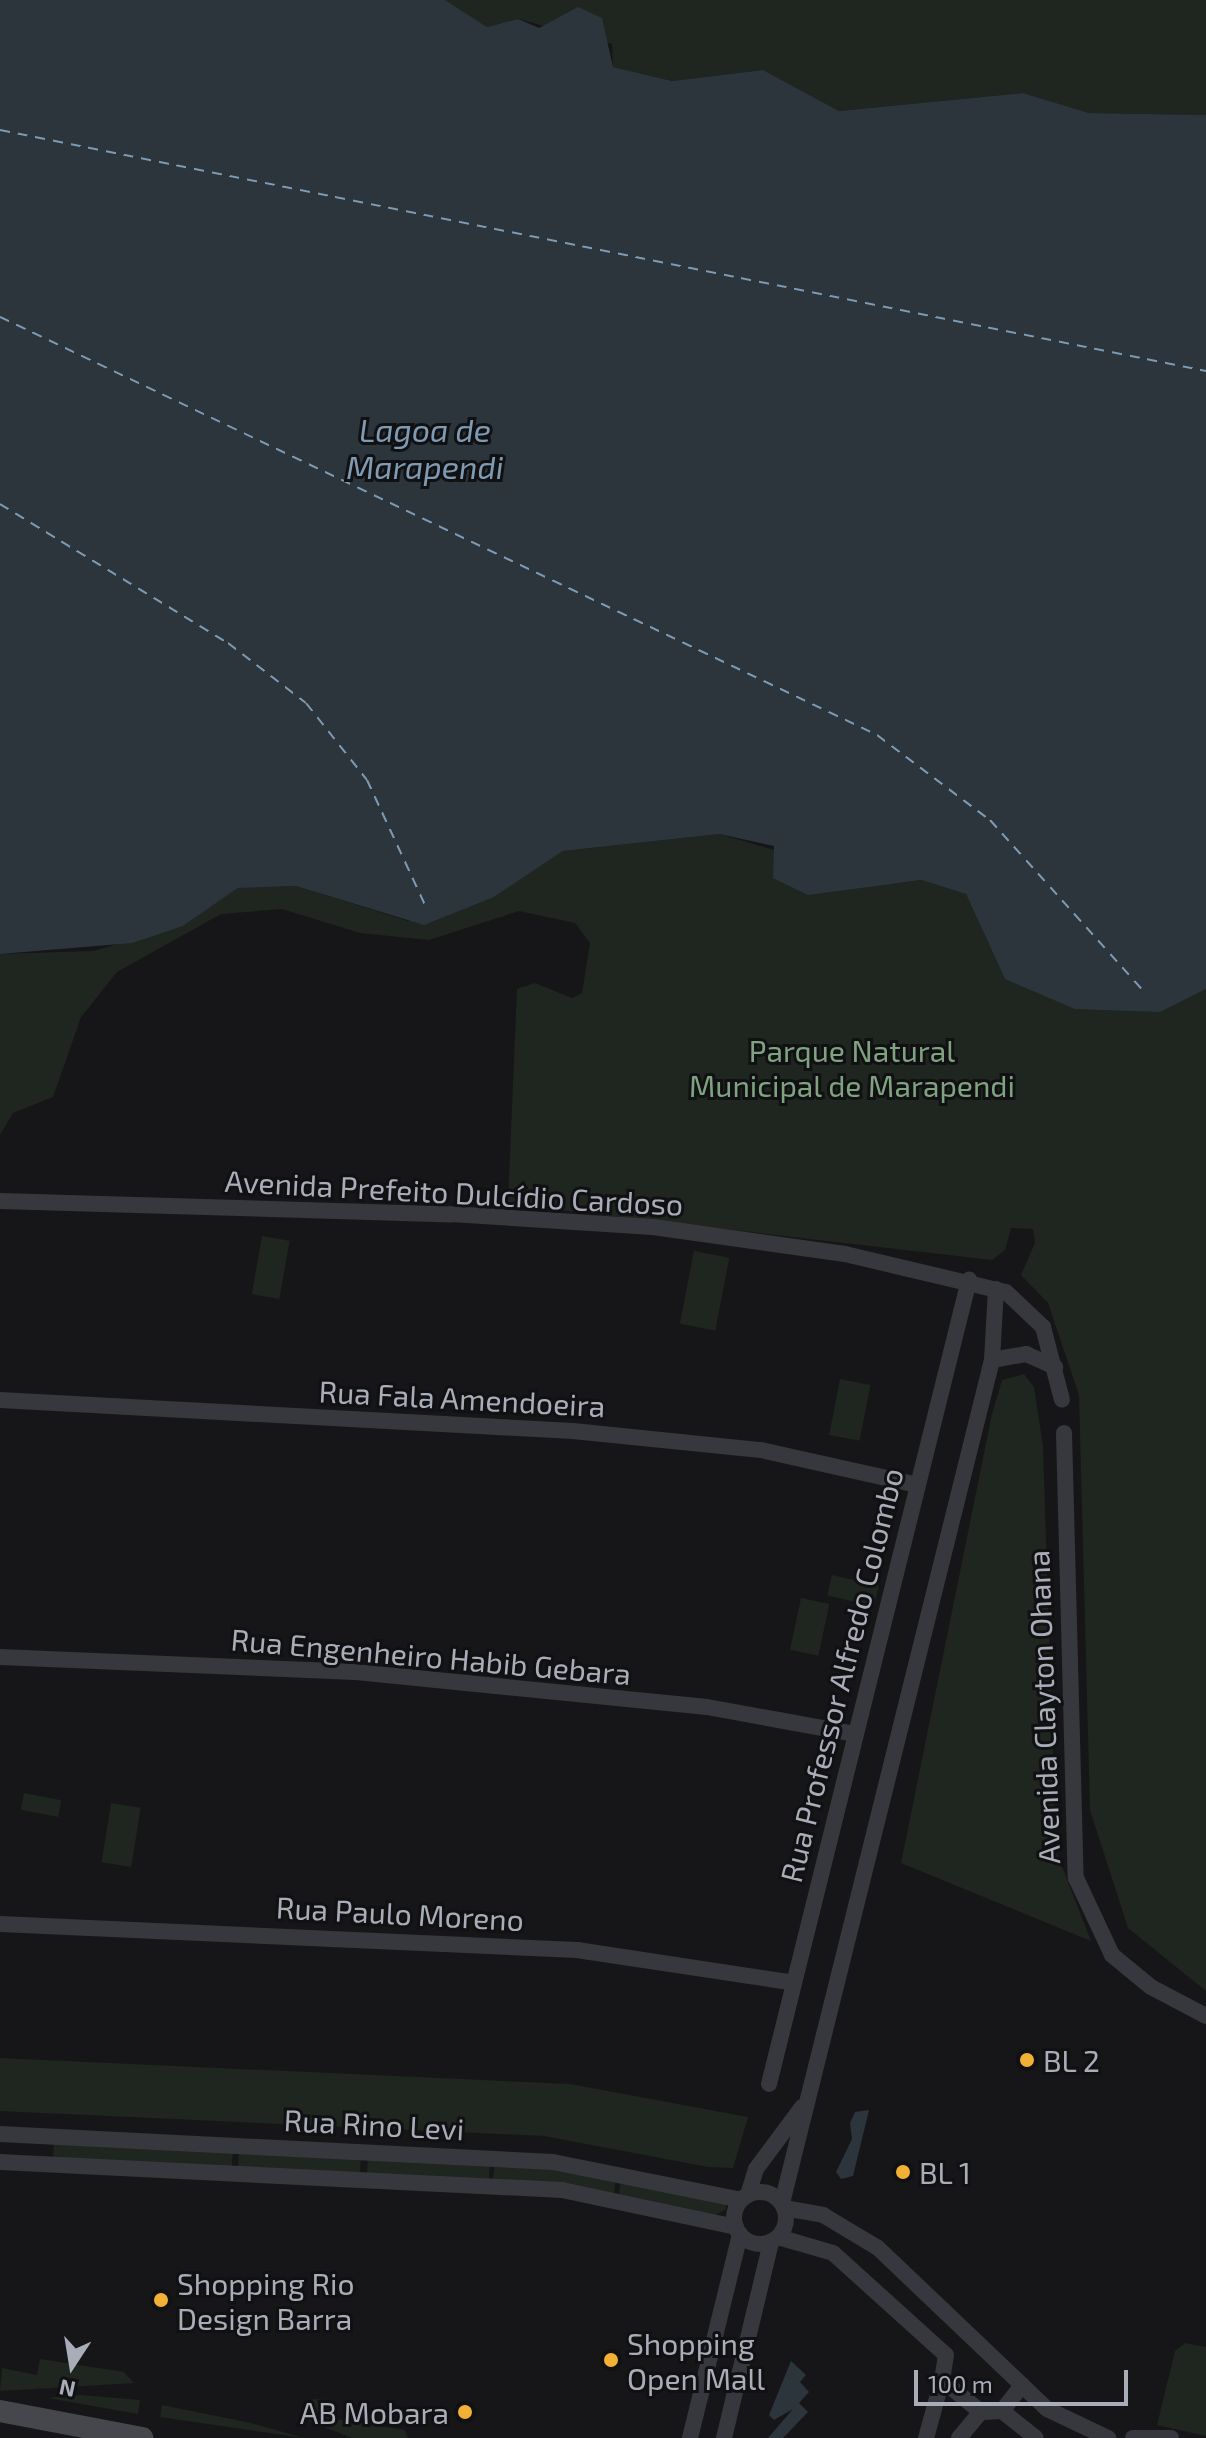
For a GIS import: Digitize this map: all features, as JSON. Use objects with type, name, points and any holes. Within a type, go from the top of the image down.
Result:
[{"type":"main road","points":[[0,2411],[142,2438]]},
{"type":"street","name":"Avenida Prefeito Dulcídio Cardoso","points":[[0,1201],[653,1227],[969,1280],[996,1289]]},
{"type":"street","name":"Rua Professor Alfredo Colombo","points":[[769,2084],[969,1280]]},
{"type":"street","points":[[724,2438],[992,1360],[996,1289]]},
{"type":"street","points":[[996,1289],[1043,1327],[1062,1400]]},
{"type":"street","points":[[992,1360],[1026,1354],[1055,1367]]},
{"type":"street","name":"Rua Fala Amendoeira","points":[[0,1400],[573,1431],[761,1450],[917,1485]]},
{"type":"street","name":"Avenida Clayton Ohana","points":[[1064,1433],[1076,1878],[1112,1955],[1151,1987],[1206,2016]]},
{"type":"street","name":"Rua Engenheiro Habib Gebara","points":[[0,1657],[356,1672],[707,1707],[855,1734]]},
{"type":"street","name":"Rua Paulo Moreno","points":[[0,1924],[577,1950],[794,1983]]},
{"type":"street","points":[[690,2438],[744,2198],[756,2169],[812,2089]]},
{"type":"street","name":"Rua Rino Levi","points":[[0,2134],[553,2162],[744,2198],[767,2193],[783,2205],[823,2215],[878,2248],[966,2335],[1060,2420],[1108,2438]]},
{"type":"street","points":[[49,2136],[49,2164]]},
{"type":"street","name":"Rua Rino Levi","points":[[0,2162],[562,2190],[833,2253],[946,2355]]},
{"type":"street","points":[[926,2438],[946,2355],[966,2335]]},
{"type":"street","points":[[942,2380],[981,2412],[1002,2411],[1036,2438]]},
{"type":"street","points":[[1002,2411],[1022,2385]]},
{"type":"street","points":[[959,2438],[981,2412]]},
{"type":"street","points":[[1133,2438],[1171,2438]]},
{"type":"green space","points":[[445,0],[1206,0],[1206,115],[1089,113],[1023,93],[839,111],[763,70],[672,81],[613,67],[612,44],[518,19],[487,27]]},
{"type":"green space","name":"Parque Natural Municipal de Marapendi","points":[[719,834],[891,884],[921,880],[966,894],[1005,979],[1165,1009],[1206,989],[1206,1991],[1128,1928],[1090,1810],[1079,1395],[1048,1303],[1021,1275],[1035,1243],[1033,1229],[1011,1228],[1005,1250],[992,1260],[508,1204],[517,989],[535,983],[572,998],[582,993],[590,943],[575,923],[519,911],[429,940],[360,933],[282,909],[221,914],[117,972],[81,1017],[53,1097],[13,1113],[0,1135],[0,954],[93,951],[183,926],[238,888],[296,886],[408,921],[494,897],[563,851]]},
{"type":"green space","points":[[262,1236],[290,1241],[279,1299],[252,1294]]},
{"type":"green space","points":[[694,1251],[729,1258],[715,1331],[680,1324]]},
{"type":"green space","points":[[1024,1374],[1034,1387],[1043,1447],[1056,1851],[1091,1941],[901,1863],[992,1414],[1002,1380]]},
{"type":"green space","points":[[840,1379],[870,1385],[860,1441],[829,1435]]},
{"type":"green space","points":[[832,1575],[879,1586],[874,1606],[827,1595]]},
{"type":"green space","points":[[801,1598],[829,1604],[818,1656],[790,1650]]},
{"type":"green space","points":[[24,1793],[61,1800],[58,1817],[21,1810]]},
{"type":"green space","points":[[111,1803],[141,1808],[131,1867],[102,1862]]},
{"type":"green space","points":[[0,2058],[570,2084],[748,2117],[733,2168],[708,2167],[544,2136],[0,2111]]},
{"type":"green space","points":[[54,2141],[233,2150],[232,2168],[53,2159]]},
{"type":"green space","points":[[239,2151],[361,2157],[360,2173],[238,2167]]},
{"type":"green space","points":[[368,2156],[490,2162],[489,2179],[367,2173]]},
{"type":"green space","points":[[495,2162],[616,2177],[614,2194],[493,2179]]},
{"type":"green space","points":[[621,2178],[726,2205],[726,2209],[716,2215],[619,2194]]},
{"type":"green space","points":[[1185,2343],[1206,2347],[1206,2436],[1157,2425],[1175,2351]]},
{"type":"green space","points":[[40,2359],[124,2372],[134,2383],[0,2391],[2,2368],[37,2375]]},
{"type":"green space","points":[[81,2395],[140,2400],[138,2414],[48,2398]]},
{"type":"green space","points":[[313,2399],[327,2400],[329,2418],[405,2430],[408,2438],[352,2438],[311,2422],[301,2417],[316,2419]]},
{"type":"green space","points":[[162,2405],[251,2423],[304,2438],[160,2417]]},
{"type":"water","name":"Lagoa de Marapendi","points":[[0,0],[445,0],[487,27],[518,19],[539,28],[578,7],[602,18],[613,67],[672,81],[763,70],[839,111],[1023,93],[1089,113],[1206,115],[1206,989],[1160,1012],[1075,1009],[1005,979],[966,894],[921,880],[808,895],[773,878],[774,846],[719,834],[563,851],[494,897],[424,925],[296,886],[238,888],[183,926],[132,943],[0,954]]},
{"type":"water","points":[[869,2110],[853,2176],[841,2179],[836,2172],[852,2139],[850,2123],[855,2112]]},
{"type":"water","points":[[791,2361],[806,2375],[800,2382],[809,2392],[799,2403],[808,2412],[783,2438],[768,2438],[793,2409],[774,2420],[769,2415]]},
{"type":"ferry route","points":[[0,130],[1206,371]]},
{"type":"ferry route","points":[[0,317],[877,735],[990,820],[1146,994]]},
{"type":"ferry route","points":[[0,504],[228,643],[306,703],[367,780],[425,905]]},
{"type":"place","name":"BL 2","points":[[1027,2060]]},
{"type":"place","name":"BL 1","points":[[903,2172]]},
{"type":"place","name":"Shopping Rio Design Barra","points":[[161,2300]]},
{"type":"place","name":"Shopping Open Mall","points":[[611,2360]]},
{"type":"place","name":"AB Mobara","points":[[465,2412]]}]
